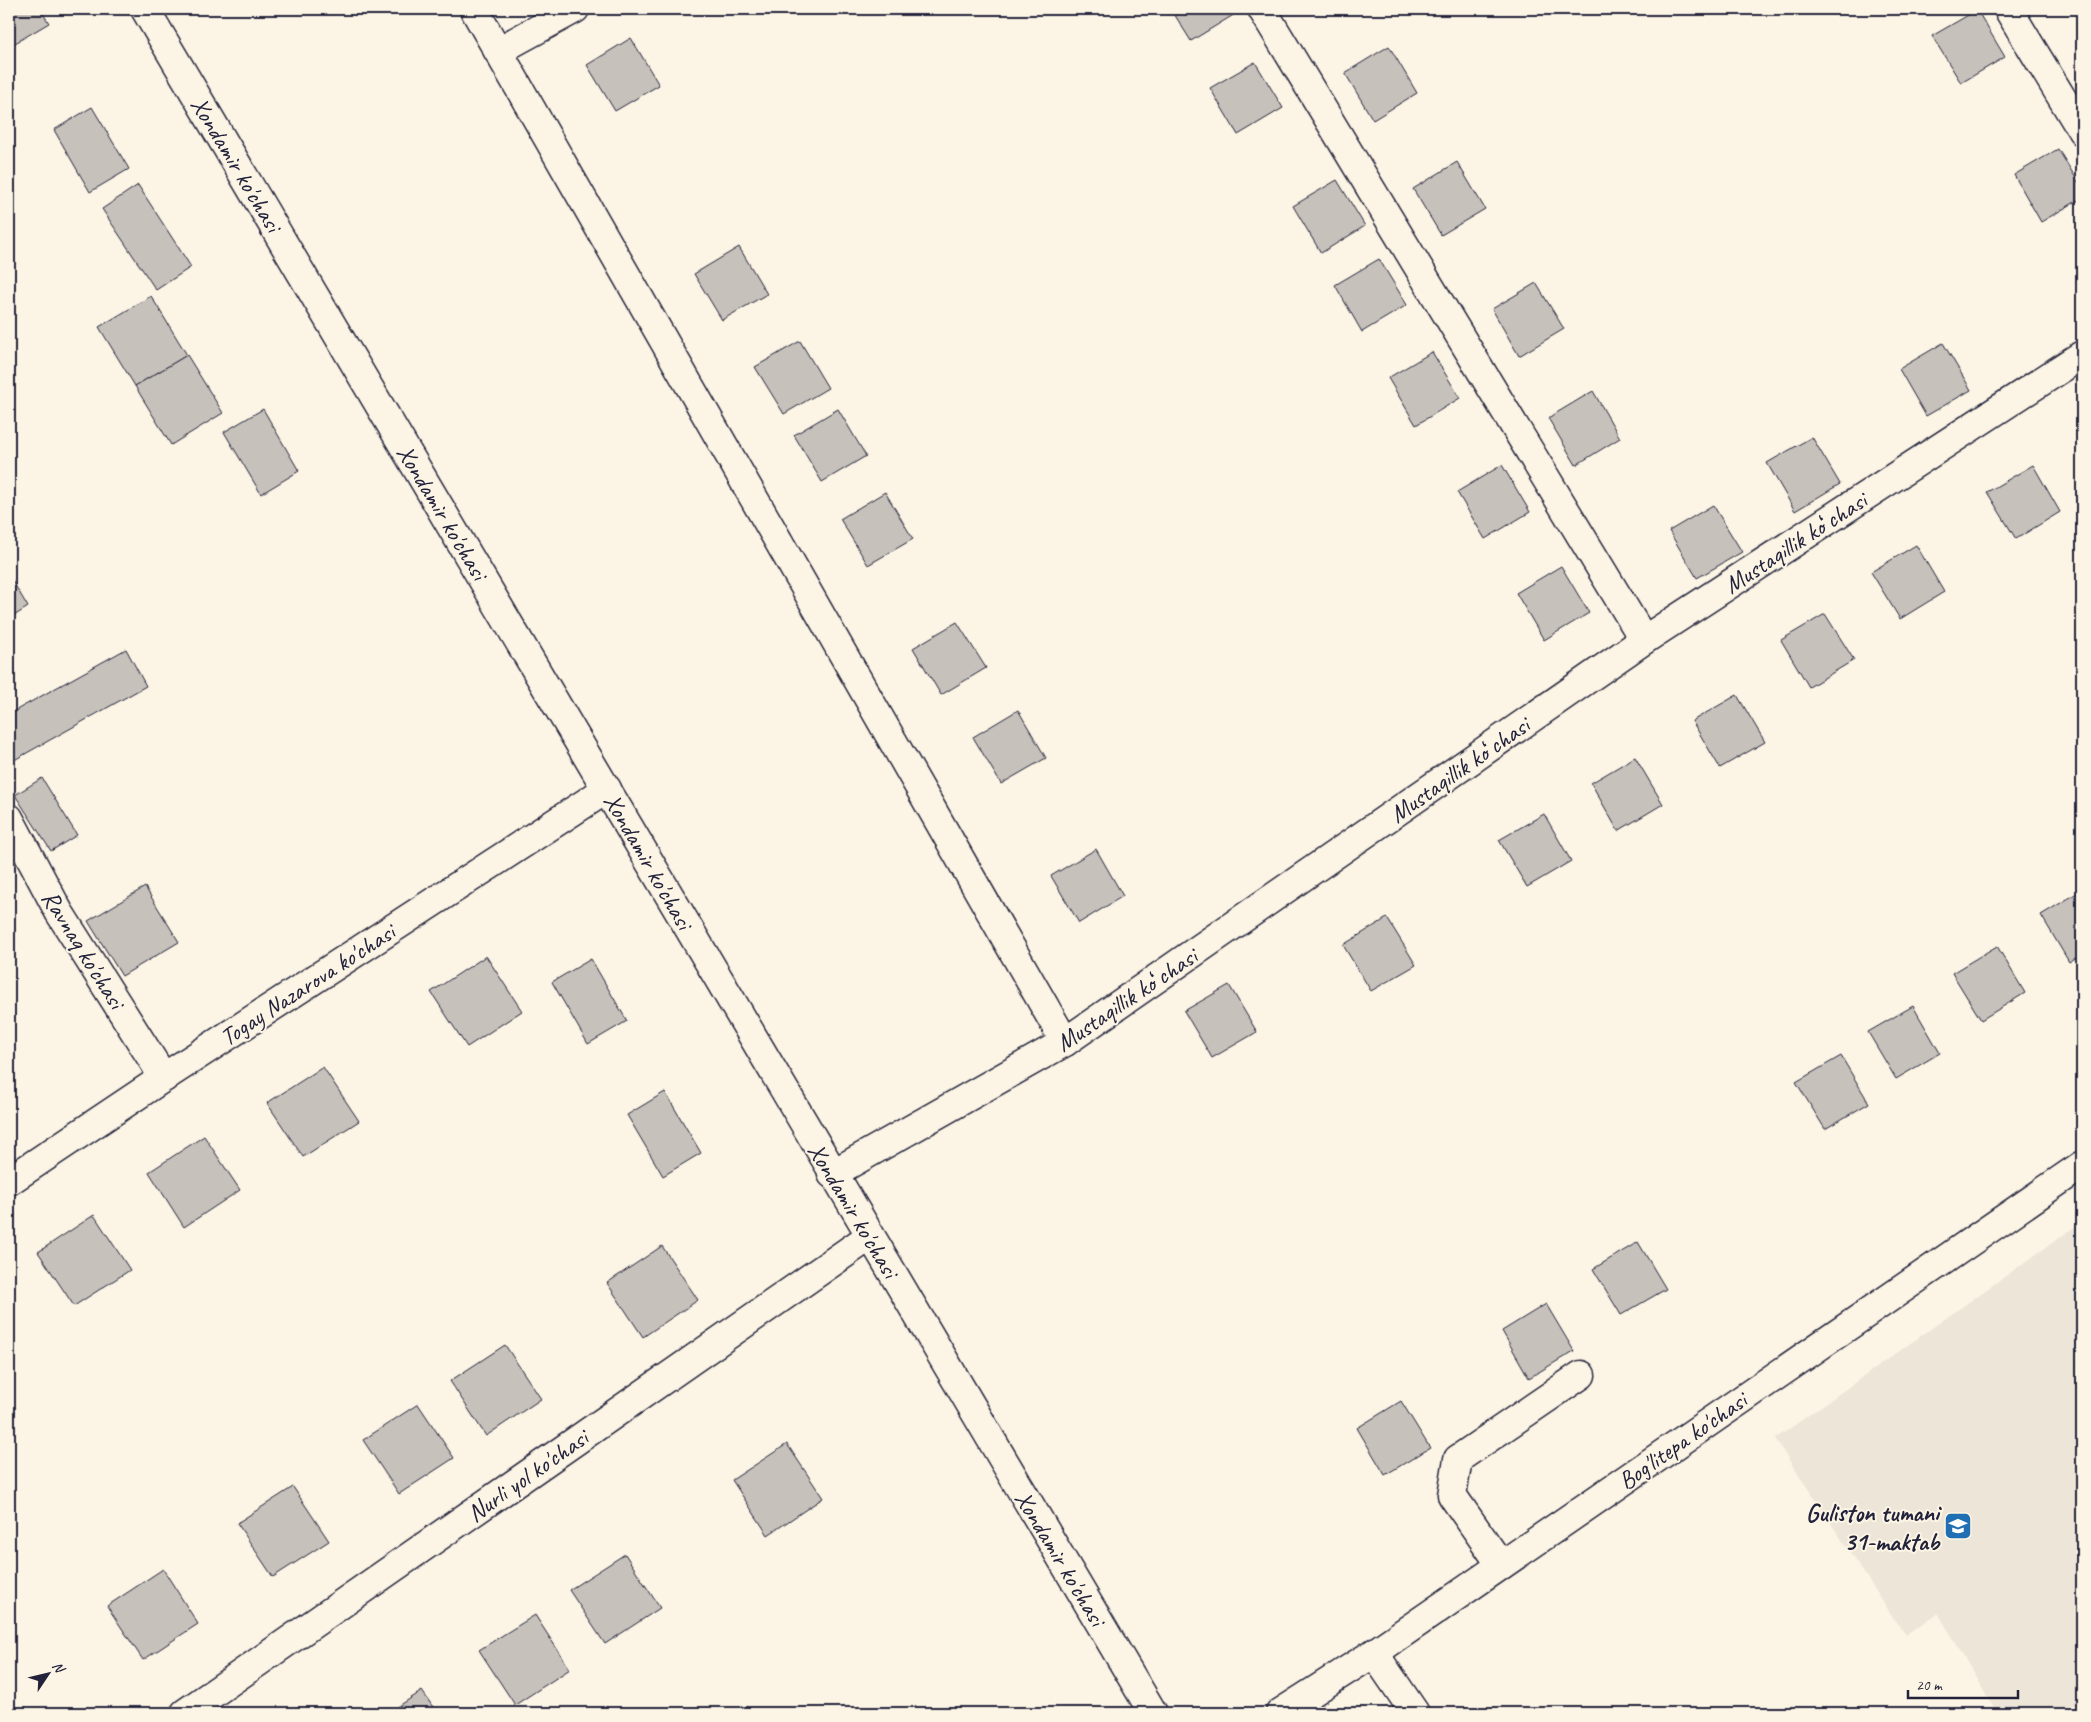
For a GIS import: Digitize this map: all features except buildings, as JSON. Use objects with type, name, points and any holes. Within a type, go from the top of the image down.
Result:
[{"type":"street","name":"Xondamir ko'chasi","points":[[145,9],[607,789],[832,1174],[1153,1713]]},
{"type":"street","points":[[474,9],[1064,1042]]},
{"type":"street","points":[[498,51],[575,9]]},
{"type":"street","points":[[1262,9],[1644,640]]},
{"type":"street","points":[[2008,9],[2082,131]]},
{"type":"street","name":"Mustaqillik koʻchasi","points":[[832,1174],[1064,1042],[1644,640],[2082,355]]},
{"type":"street","name":"Togay Nazarova ko'chasi","points":[[9,1181],[607,789]]},
{"type":"street","name":"Ravnaq ko'chasi","points":[[9,818],[59,912],[164,1078]]},
{"type":"street","name":"Bog'litepa ko'chasi","points":[[1280,1713],[1374,1653],[2082,1165]]},
{"type":"street","name":"Nurli yol ko'chasi","points":[[185,1713],[870,1236]]},
{"type":"street","points":[[1501,1565],[1452,1495],[1458,1459],[1581,1374]]},
{"type":"street","points":[[1374,1653],[1415,1713]]},
{"type":"shaded area","name":"Guliston tumani 31-maktab","points":[[2082,1222],[2082,1713],[1998,1713],[1938,1613],[1905,1635],[1775,1439]]},
{"type":"place","name":"Guliston tumani 31-maktab","points":[[1958,1526]]}]
